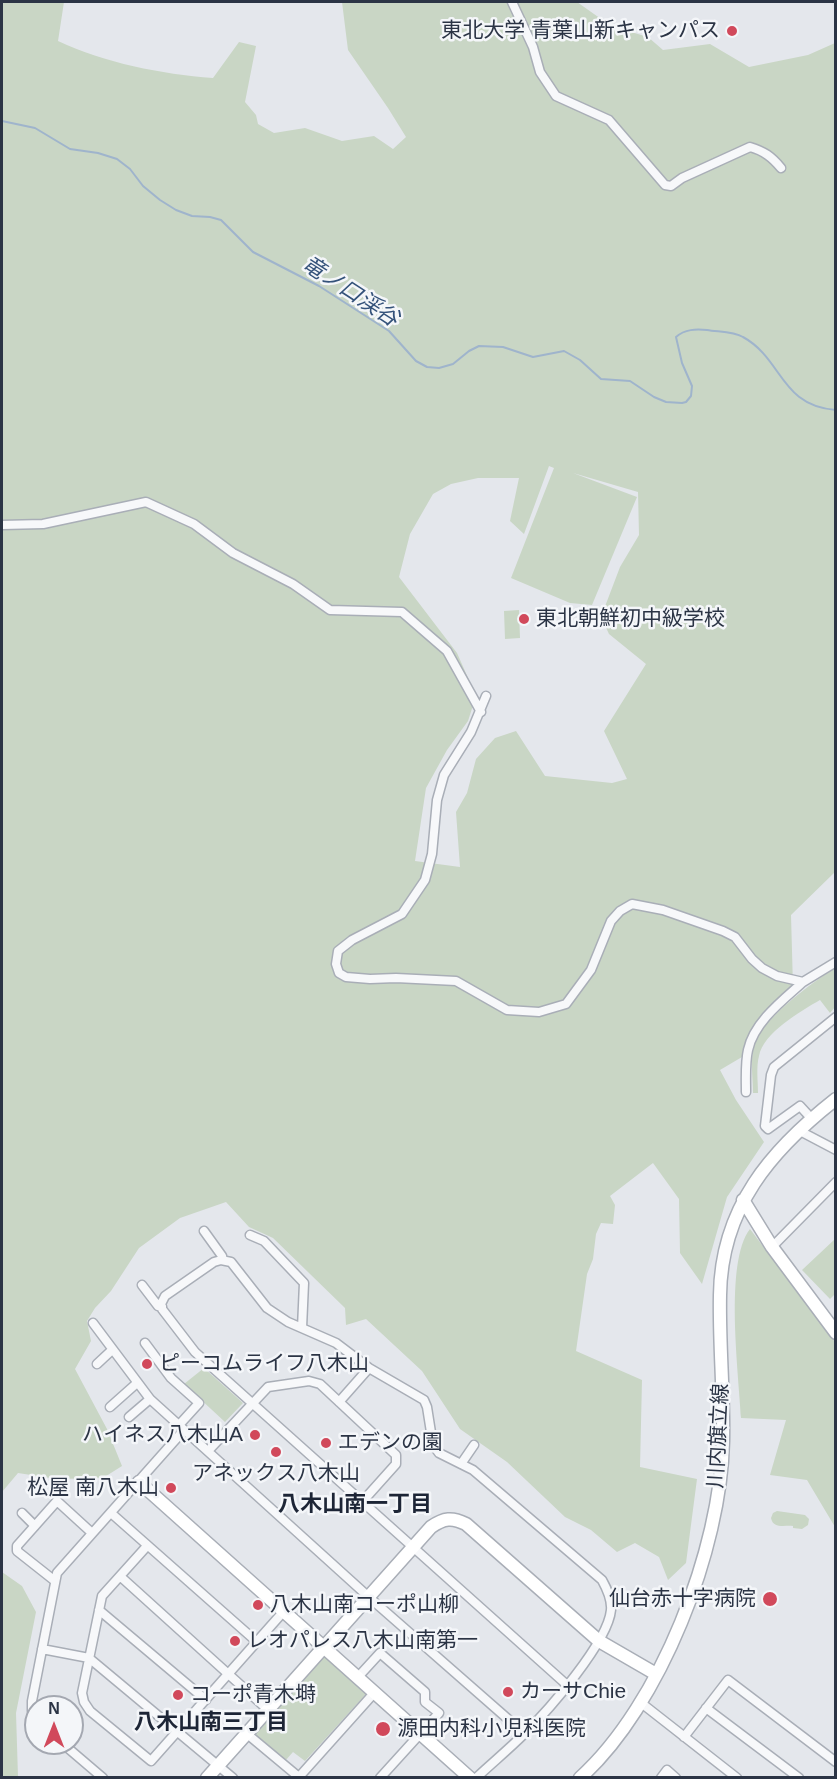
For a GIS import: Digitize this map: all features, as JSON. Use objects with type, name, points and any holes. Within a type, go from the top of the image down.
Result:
[{"type":"street","points":[[512,2],[533,47],[540,72],[556,96],[609,120],[665,185],[671,186],[682,178],[750,147],[772,157],[780,168]]},
{"type":"street","points":[[2,525],[43,524],[146,502],[194,524],[233,553],[293,584],[330,610],[402,612],[447,651],[481,712]]},
{"type":"street","points":[[486,696],[471,732],[444,775],[437,800],[432,854],[425,880],[402,914],[351,940],[338,951],[336,964],[339,973],[346,977],[370,979],[456,981],[507,1010],[539,1012],[566,1004],[591,969],[611,921],[620,911],[632,904],[663,910],[729,934],[735,937],[762,968],[777,976],[803,982]]},
{"type":"street","points":[[746,1092],[748,1049],[758,1028],[803,982],[836,962]]},
{"type":"street","points":[[811,1118],[800,1106],[768,1129],[765,1126],[771,1075],[774,1067],[836,1017]]},
{"type":"street","name":"川内旗立線","points":[[580,1778],[607,1749],[640,1702],[656,1674],[684,1613],[701,1563],[715,1505],[723,1442],[721,1277],[724,1255],[743,1200],[763,1168],[798,1130],[836,1099]]},
{"type":"street","points":[[798,1130],[836,1150]]},
{"type":"street","points":[[772,1247],[836,1182]]},
{"type":"street","points":[[743,1200],[772,1247],[836,1333]]},
{"type":"street","points":[[204,1231],[223,1260]]},
{"type":"street","points":[[250,1236],[264,1241],[304,1283],[302,1328]]},
{"type":"street","points":[[162,1307],[165,1296],[214,1262],[223,1260],[231,1262],[267,1308],[288,1322],[336,1343],[369,1368],[424,1400],[428,1407],[433,1445],[439,1453],[473,1470],[602,1580],[611,1601],[611,1612],[599,1641],[567,1685],[525,1734],[476,1778]]},
{"type":"street","points":[[142,1285],[158,1306],[162,1307],[195,1352],[567,1685]]},
{"type":"street","points":[[93,1323],[150,1399],[525,1734]]},
{"type":"street","points":[[33,1695],[57,1574],[139,1482],[199,1403],[171,1378],[145,1343]]},
{"type":"street","points":[[97,1364],[112,1350]]},
{"type":"street","points":[[339,1402],[369,1368]]},
{"type":"street","points":[[208,1451],[268,1387],[309,1381],[320,1384],[396,1455],[396,1464],[362,1502]]},
{"type":"street","points":[[110,1407],[136,1383]]},
{"type":"street","points":[[129,1417],[150,1399]]},
{"type":"street","points":[[461,1464],[474,1445]]},
{"type":"street","points":[[139,1482],[470,1778]]},
{"type":"street","points":[[55,1581],[17,1551],[17,1546],[57,1502],[92,1533]]},
{"type":"street","points":[[111,1513],[256,1642]]},
{"type":"street","points":[[22,1514],[35,1526]]},
{"type":"street","points":[[207,1778],[412,1547],[441,1520],[456,1519],[466,1524],[599,1641],[656,1674]]},
{"type":"street","points":[[147,1546],[102,1596],[82,1693],[84,1702],[90,1711],[151,1761],[284,1611]]},
{"type":"street","points":[[121,1577],[267,1709]]},
{"type":"street","points":[[99,1610],[206,1700]]},
{"type":"street","points":[[42,1649],[89,1659],[233,1778]]},
{"type":"street","points":[[358,1677],[380,1653],[425,1692],[425,1702],[440,1713],[380,1778]]},
{"type":"street","points":[[684,1737],[728,1680],[836,1762]]},
{"type":"street","points":[[246,1733],[299,1777],[375,1692]]},
{"type":"street","points":[[640,1702],[737,1778]]},
{"type":"street","points":[[706,1708],[799,1778]]},
{"type":"street","points":[[76,1755],[103,1778]]},
{"type":"street","points":[[660,1778],[667,1770],[676,1778]]},
{"type":"green space","points":[[2,2],[64,2],[58,41],[95,56],[173,74],[213,78],[239,42],[256,46],[245,102],[256,115],[258,124],[274,133],[305,128],[342,141],[374,136],[393,149],[406,137],[348,50],[342,2],[577,2],[611,26],[648,37],[663,50],[710,44],[749,67],[808,55],[835,43],[835,872],[791,915],[793,987],[755,1027],[749,1036],[742,1057],[720,1070],[736,1100],[764,1142],[727,1197],[702,1284],[680,1253],[679,1199],[653,1163],[610,1196],[615,1205],[613,1224],[601,1223],[596,1234],[593,1259],[587,1274],[576,1351],[642,1380],[640,1467],[697,1479],[686,1563],[668,1580],[659,1557],[635,1543],[617,1552],[591,1530],[565,1517],[507,1462],[460,1429],[422,1371],[366,1319],[346,1325],[345,1308],[273,1238],[249,1227],[226,1202],[180,1218],[139,1248],[111,1291],[95,1308],[87,1321],[91,1341],[75,1369],[107,1429],[122,1466],[103,1478],[57,1479],[18,1473],[2,1492]],"holes":[[[549,466],[554,468],[511,578],[570,603],[592,605],[637,497],[573,473],[638,492],[639,535],[620,567],[601,617],[609,634],[646,664],[604,731],[627,779],[612,783],[545,776],[516,731],[495,738],[476,759],[467,793],[456,812],[460,867],[415,861],[426,788],[447,750],[468,721],[476,696],[457,653],[399,577],[410,534],[433,494],[451,484],[478,478],[519,478],[510,521],[524,534]]]},
{"type":"green space","points":[[519,610],[520,638],[505,639],[504,611]]},
{"type":"green space","points":[[835,968],[835,1007],[830,1013],[820,1000],[793,1016],[775,1031],[762,1047],[758,1065],[758,1093],[753,1093],[752,1057],[759,1035],[789,1002]]},
{"type":"green space","points":[[750,1229],[835,1342],[835,1527],[807,1480],[770,1475],[786,1420],[741,1418],[735,1292],[737,1266],[742,1245]]},
{"type":"green space","points":[[835,1239],[835,1294],[830,1299],[802,1270]]},
{"type":"green space","points":[[204,1368],[243,1403],[225,1422],[184,1384]]},
{"type":"green space","points":[[777,1511],[805,1515],[809,1519],[808,1525],[802,1529],[776,1525],[771,1518]]},
{"type":"green space","points":[[2,1572],[22,1586],[36,1612],[16,1713],[18,1777],[2,1777]]},
{"type":"green space","points":[[323,1658],[328,1658],[367,1693],[305,1761],[293,1752],[285,1761],[254,1734]]},
{"type":"waterway","name":"竜ノ口渓谷","points":[[2,121],[35,128],[70,149],[98,153],[117,159],[160,200],[192,216],[221,220],[253,252],[319,286],[389,331],[416,361],[427,367],[439,368],[453,364],[479,346],[503,347],[533,357],[564,351],[580,360],[601,379],[630,381],[654,397],[666,402],[682,403],[691,396],[692,386],[682,363],[676,337],[691,330],[707,330],[743,337],[767,357],[793,391],[803,400],[818,407],[836,410]]},
{"type":"place","name":"東北大学 青葉山新キャンパス","points":[[732,31]]},
{"type":"place","name":"東北朝鮮初中級学校","points":[[524,619]]},
{"type":"place","name":"ピーコムライフ八木山","points":[[147,1364]]},
{"type":"place","name":"ハイネス八木山A","points":[[255,1435]]},
{"type":"place","name":"エデンの園","points":[[326,1443]]},
{"type":"place","name":"アネックス八木山","points":[[276,1452]]},
{"type":"place","name":"松屋 南八木山","points":[[171,1488]]},
{"type":"place","name":"仙台赤十字病院","points":[[770,1599]]},
{"type":"place","name":"八木山南コーポ山柳","points":[[258,1605]]},
{"type":"place","name":"レオパレス八木山南第一","points":[[235,1641]]},
{"type":"place","name":"カーサChie","points":[[508,1692]]},
{"type":"place","name":"コーポ青木塒","points":[[178,1695]]},
{"type":"place","name":"源田内科小児科医院","points":[[383,1729]]},
{"type":"district","name":"八木山南一丁目","points":[[355,1505]]},
{"type":"district","name":"八木山南三丁目","points":[[211,1723]]}]
